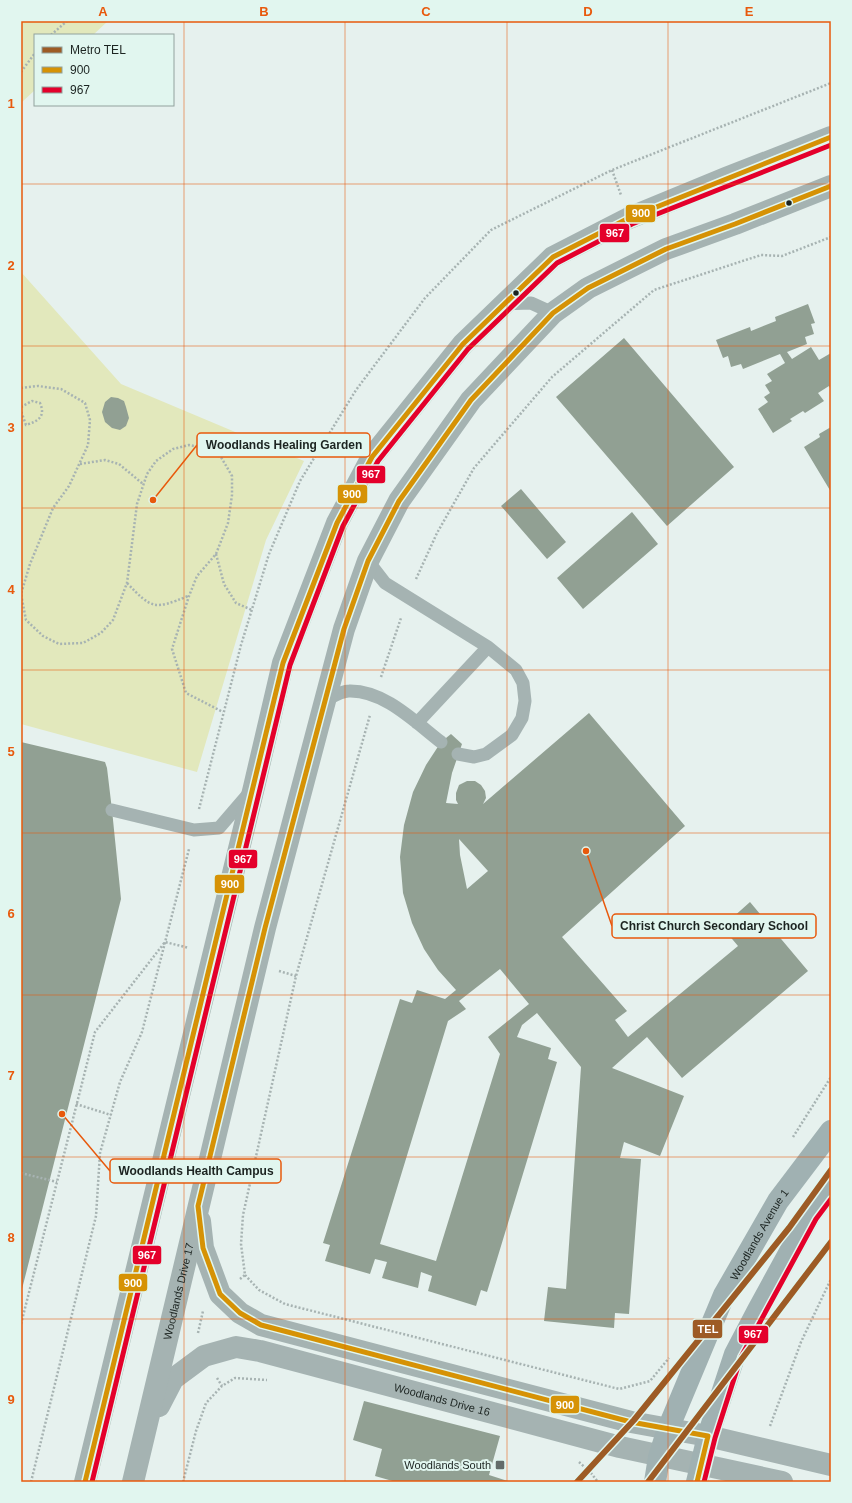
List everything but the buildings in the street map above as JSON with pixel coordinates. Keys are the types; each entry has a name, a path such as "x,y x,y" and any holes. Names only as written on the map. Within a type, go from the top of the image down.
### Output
{"street":[{"path":"85,1482 283,663 341,516 372,457 463,344 553,257 629,218 831,137"},
{"name":"Woodlands Drive 17","path":"133,1482 265,928 344,629 368,561 399,501 470,400 553,313 588,288 666,249 735,224 831,186"},
{"name":"Woodlands Avenue 1","path":"655,1482 659,1457 668,1428 724,1295 778,1201 831,1131"},
{"path":"699,1474 708,1436 735,1354 810,1215 831,1187"},
{"path":"198,1206 203,1248 220,1294 240,1313 261,1325 631,1422 708,1436 831,1465"},
{"name":"Woodlands Drive 16","path":"144,1436 173,1379 204,1356 236,1347 260,1351 659,1457 699,1474 782,1482"}],"lane":[{"path":"503,304 530,302 553,313"},
{"path":"368,561 385,583 488,647 516,670 523,683 525,701 522,718 512,735 486,754 474,757 458,754"},
{"path":"417,723 488,647"},
{"path":"326,700 348,691 376,695 403,711 441,742"},
{"path":"112,810 194,830 219,828 254,787"}],"path":[{"path":"52,34 67,21"},
{"path":"21,72 34,54"},
{"path":"650,1381 619,1389 285,1304 259,1290 245,1275 240,1244 243,1215 296,976 376,695 408,596 437,533 474,468 552,377 654,290 761,255 782,256 831,237"},
{"path":"21,388 38,386 61,389 85,403 90,420 88,445 69,486 53,508 30,564 21,594 26,620 43,636 59,644 83,643 101,633 113,620 127,583 138,504 143,484 147,474 156,461 173,449 189,446 204,448 221,457 232,476 232,495 228,523 216,554 197,576 172,649 186,693 224,712"},
{"path":"21,407 32,401 40,403 42,409 41,417 35,422 26,425 21,411"},
{"path":"80,464 105,460 119,464 143,484"},
{"path":"216,554 224,584 236,603 252,610"},
{"path":"127,583 143,600 153,604 166,605 189,596"},
{"path":"21,1324 95,1032 165,942"},
{"path":"76,1104 111,1115"},
{"path":"21,1173 57,1182"},
{"path":"222,1386 204,1356 198,1333 205,1302 220,1294 245,1275"},
{"path":"771,1423 801,1342 831,1279"},
{"path":"183,1482 196,1431 206,1403 222,1386 235,1378 273,1381"},
{"path":"576,1460 591,1472 598,1482"}],"green space":[{"path":"21,21 108,21 94,34 34,34 34,91 21,103"},
{"path":"21,272 121,384 304,461 266,540 197,772 21,724"}],"metro line":[{"name":"TEL","path":"577,1482 634,1420 789,1228 831,1170"},
{"name":"TEL","path":"648,1482 831,1242"}],"transit line":[{"name":"900","path":"85,1482 283,663 337,523 372,457 463,344 553,257 629,218 831,137"},
{"name":"967","path":"92,1482 290,665 343,526 378,461 468,349 557,263 632,224 831,145"},
{"name":"900","path":"697,1482 708,1436 631,1422 261,1325 240,1313 220,1294 203,1248 198,1206 265,928 344,629 368,561 399,501 471,400 553,313 588,288 666,249 735,224 831,186"},
{"name":"967","path":"704,1482 715,1438 741,1357 816,1219 831,1199"}],"place":[{"name":"Woodlands Healing Garden","path":"153,500"},
{"name":"Christ Church Secondary School","path":"586,851"},
{"name":"Woodlands Health Campus","path":"62,1114"},
{"name":"Woodlands South","path":"500,1465"}]}
